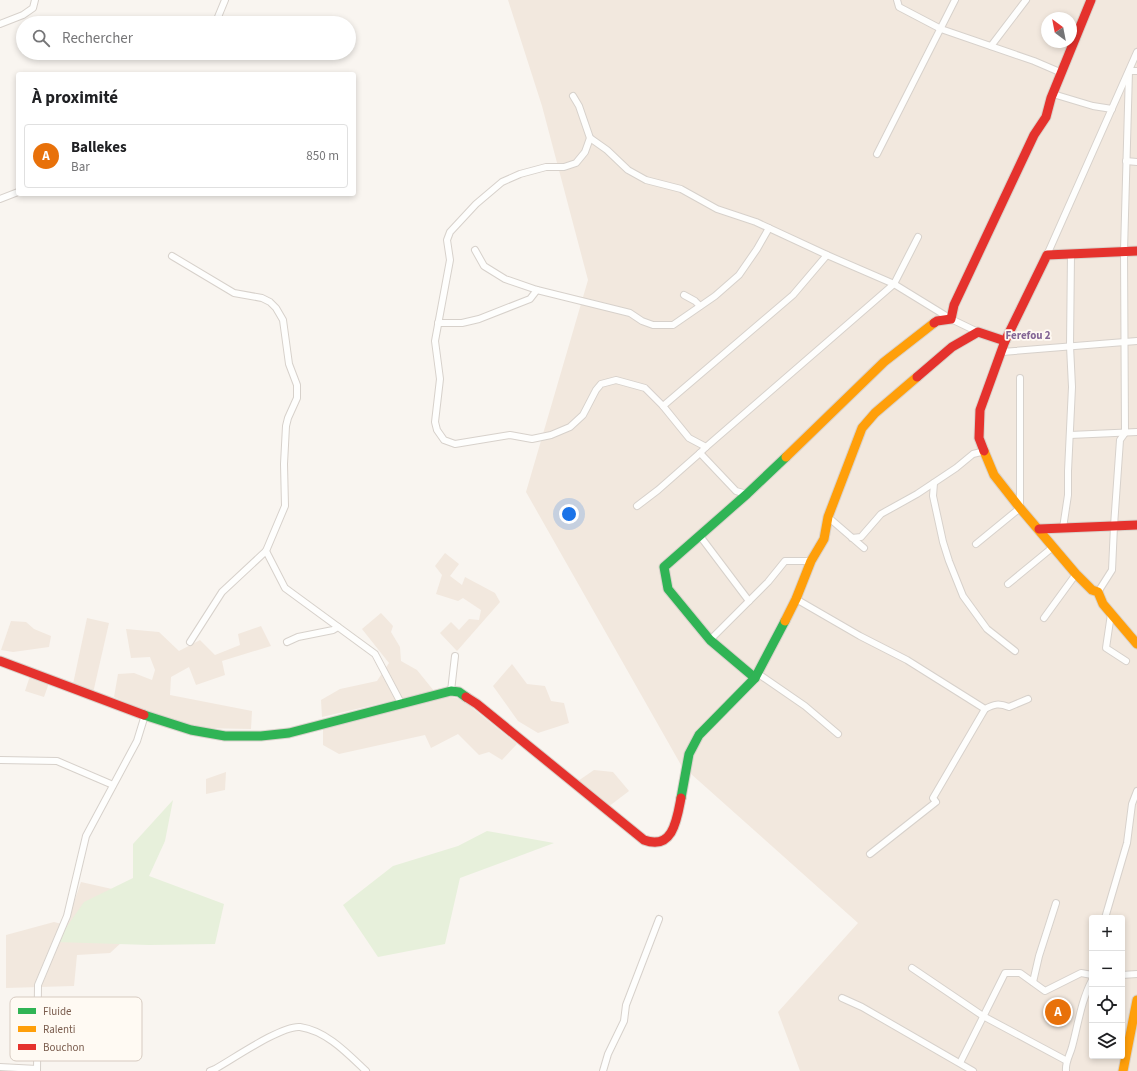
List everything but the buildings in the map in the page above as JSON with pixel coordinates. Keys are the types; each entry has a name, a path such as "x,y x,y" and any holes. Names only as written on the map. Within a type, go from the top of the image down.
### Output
{"street":[{"path":"21,16 33,8 35,0"},
{"path":"218,16 225,0"},
{"path":"897,0 899,6 941,29 1034,61 1062,73"},
{"path":"877,154 955,0"},
{"path":"991,46 1026,0"},
{"path":"951,319 954,305 1034,135 1046,117 1053,94 1091,0"},
{"path":"0,24 16,18"},
{"path":"1137,52 1047,255 1005,341 980,410 979,438 994,475 1076,574 1092,590 1098,592 1103,604 1137,644"},
{"path":"1129,71 1137,71"},
{"path":"1098,592 1112,570 1120,440 1125,432 1124,251 1129,71"},
{"path":"1053,94 1093,106 1112,109"},
{"path":"573,96 579,106 590,138 607,150 628,170 646,180 680,189 717,208 756,222 826,255 894,284 951,319 978,332 1005,341"},
{"path":"590,138 585,152 576,163 564,167 546,167 520,174 502,182 476,204 450,232 447,240 450,260 435,341 440,379 435,422 437,430 444,440 455,444 510,435 532,439 551,435 570,427 583,415 596,390 601,384 616,380 645,388 663,406 689,438 706,447"},
{"path":"1126,162 1137,162"},
{"path":"0,199 16,193"},
{"path":"475,250 484,266 505,279 537,290 630,313 642,321 653,325 673,325 715,296 739,275 769,228"},
{"path":"636,506 658,490 700,454 706,447 894,284 918,237"},
{"path":"1047,255 1137,251"},
{"path":"1063,528 1068,495 1072,387 1070,346 1071,254"},
{"path":"663,406 793,295 826,255"},
{"path":"172,256 234,293 262,298 270,302 276,308 283,320 289,364 297,385 297,398 286,426 284,464 285,506 266,552 222,592 190,642"},
{"path":"438,323 462,323 480,319 530,299 537,290"},
{"path":"684,295 695,301 700,306"},
{"path":"838,734 805,706 756,675 710,640 668,589 664,567 747,494 884,362 937,321 951,319"},
{"path":"0,661 145,716 190,730 225,736 261,736 289,733 401,703 451,691 459,692 477,704 644,840 652,843 661,842 670,835 677,818 689,754 699,735 756,675 796,599 811,561 824,540 828,517 862,428 875,413 952,347 978,332"},
{"path":"1002,352 1137,341"},
{"path":"1020,378 1020,508"},
{"path":"1070,435 1137,432"},
{"path":"852,538 861,536 881,514 934,483 973,454 985,451"},
{"path":"700,454 736,491 747,494"},
{"path":"934,483 933,496 943,542 948,561 963,596 987,628 1015,651"},
{"path":"976,544 1020,508"},
{"path":"828,517 864,548"},
{"path":"1039,530 1137,525"},
{"path":"700,536 749,601"},
{"path":"1008,584 1053,546"},
{"path":"266,552 285,588 375,654 401,703"},
{"path":"710,640 768,582 786,561 811,561"},
{"path":"1044,618 1076,574"},
{"path":"796,599 860,636 907,660 985,709"},
{"path":"1111,614 1106,648 1126,661"},
{"path":"287,642 333,630 338,626"},
{"path":"451,691 454,656"},
{"path":"870,854 936,802 933,798 985,709 993,704 1001,704 1009,707 1028,699"},
{"path":"38,997 38,985 67,916 86,836 137,741 145,716"},
{"path":"0,760 56,761 113,785"},
{"path":"1106,915 1127,844 1132,804 1137,791"},
{"path":"1033,982 1039,956 1056,903"},
{"path":"603,1071 608,1054 624,1021 626,1005 659,919"},
{"path":"912,968 983,1016 1067,1061"},
{"path":"960,1063 1005,973 1020,973 1045,991 1081,973 1089,974"},
{"path":"1125,975 1137,974"},
{"path":"1066,1071 1065,1065 1072,1049 1089,986"},
{"path":"842,998 862,1007 972,1071"},
{"path":"1123,1071 1137,1000"},
{"path":"210,1071 272,1036 291,1028 300,1027 327,1038 366,1071"},
{"path":"0,1067 37,1070"}],"shaded area":[{"path":"508,0 1137,0 1137,1071 800,1071 778,1012 858,923 681,765 526,492 588,280 542,106"},
{"path":"445,553 459,564 450,576 462,585 465,577 495,593 500,602 457,651 440,633 451,622 459,630 469,619 479,620 481,610 463,598 458,601 436,594 442,575 435,566"},
{"path":"381,613 393,626 391,632 400,647 401,661 417,670 434,691 322,717 321,700 340,689 377,681 389,663 362,629"},
{"path":"87,618 109,623 93,693 73,684"},
{"path":"11,621 26,622 34,629 51,636 49,647 13,652 1,650"},
{"path":"261,626 271,646 222,661 225,675 196,685 189,667 171,677 170,695 252,711 251,729 198,728 167,721 114,697 118,674 134,673 152,680 155,670 150,657 131,658 126,629 159,632 179,651 200,640 215,655 240,645 238,634"},
{"path":"512,664 527,684 545,686 551,701 564,703 569,723 538,733 518,721 493,686"},
{"path":"30,676 49,683 44,697 25,691"},
{"path":"447,696 461,699 517,744 502,760 489,752 479,755 458,734 431,748 425,735 339,754 323,745 323,726"},
{"path":"594,770 613,772 629,791 608,807 578,781"},
{"path":"226,772 225,790 206,794 206,779"},
{"path":"81,882 112,889 123,941 110,953 77,955 74,986 6,988 6,935 54,922 66,925"}],"green space":[{"path":"173,800 165,841 149,876 224,904 215,944 149,945 56,942 84,902 133,878 133,844"},
{"path":"487,831 554,843 460,878 445,944 378,957 343,905 393,866 458,846"}],"traffic: fast":[{"path":"755,678 710,640 668,589 664,567 747,494 786,457"},
{"path":"681,798 689,754 699,735 755,678 785,621"},
{"path":"144,715 191,730 225,736 261,736 289,733 451,691 459,692 466,697"}],"traffic: slow":[{"path":"786,457 884,362 934,323"},
{"path":"785,621 796,599 811,561 824,539 828,517 862,428 875,413 917,377"},
{"path":"984,451 994,475 1020,508 1076,574 1092,590 1098,592 1103,604 1137,644"},
{"path":"1123,1071 1137,1000"}],"traffic: jam":[{"path":"934,323 937,321 951,319 954,305 1034,135 1046,117 1051,98 1091,0"},
{"path":"984,451 979,438 980,410 1005,341 1047,255 1137,251"},
{"path":"917,377 952,347 978,332 1005,341"},
{"path":"1039,529 1137,525"},
{"path":"0,661 144,715"},
{"path":"466,697 477,704 644,840 654,842 661,841 667,837 672,831 678,815 681,798"}],"place":[{"name":"Ballekes","path":"1058,1012"}],"district":[{"name":"Ferefou 2","path":"1028,335"}]}
